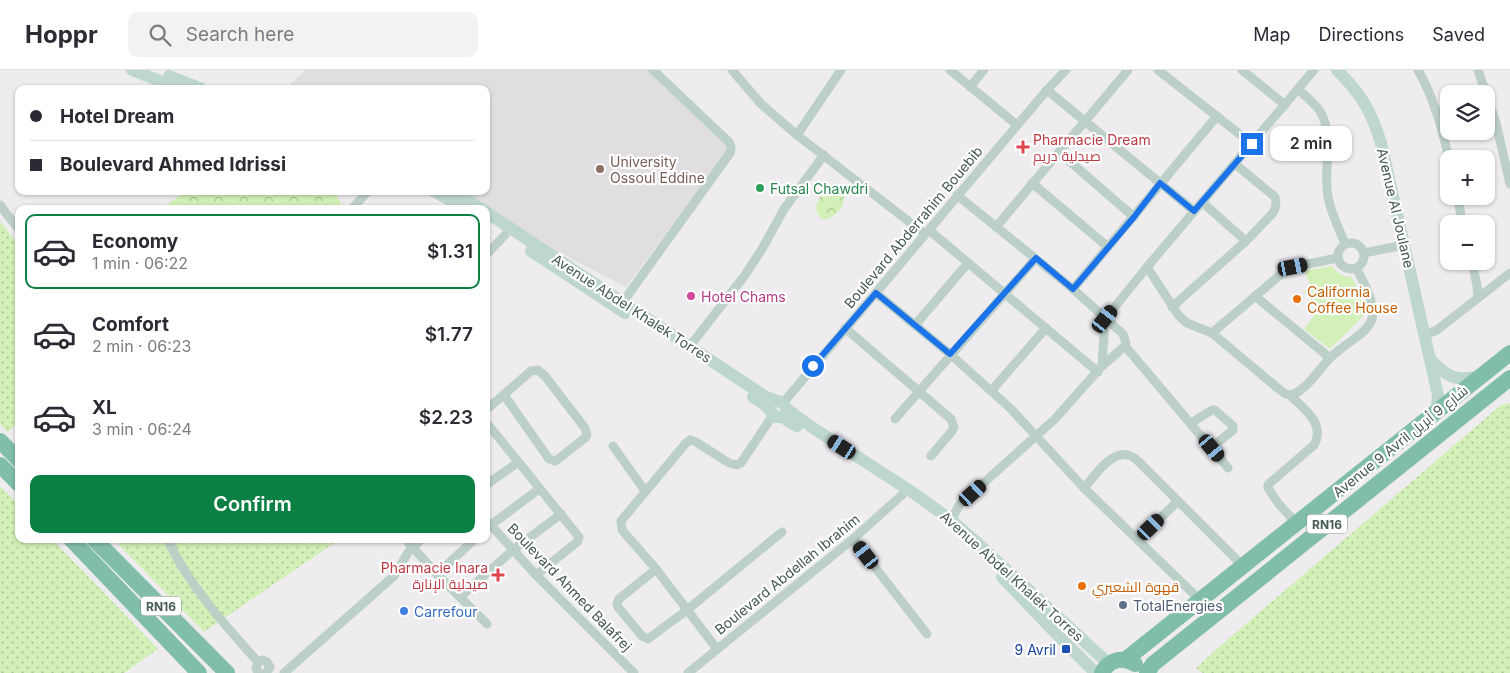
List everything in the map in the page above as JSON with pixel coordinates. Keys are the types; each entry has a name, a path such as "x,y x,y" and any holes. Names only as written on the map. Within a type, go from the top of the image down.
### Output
{"highway":[{"name":"Avenue 9 Avril شارع 9 أبريل","path":"1125,660 1510,353"},
{"name":"Avenue 9 Avril شارع 9 أبريل","path":"1147,673 1153,664 1509,380"},
{"path":"0,440 15,456"},
{"path":"0,465 15,480"},
{"name":"RN16","path":"75,543 199,673"},
{"name":"RN16","path":"98,543 227,673"},
{"name":"RN16","path":"1102,670 1120,660 1125,660"},
{"path":"1125,660 1138,666 1142,673"}],"main road":[{"path":"132,70 170,85"},
{"path":"154,70 192,85"},
{"name":"Avenue Al Joulane","path":"1337,70 1361,96 1374,121 1381,142 1438,394 1437,407 1434,414"},
{"path":"441,195 458,205"},
{"path":"458,195 475,205"},
{"name":"Avenue Abdel Khalek Torres","path":"490,215 764,404 779,409 946,516 973,539 1102,670"},
{"name":"Avenue Abdel Khalek Torres","path":"490,225 690,346 766,397 821,441 958,535 1040,615 1076,654 1102,670"},
{"path":"1430,358 1437,367 1454,378 1467,380 1482,376"}],"street":[{"path":"621,305 730,153 731,146 653,70"},
{"path":"732,70 761,104 797,134 968,263 1046,328 1100,369"},
{"path":"797,134 841,70"},
{"path":"950,70 1017,125"},
{"path":"970,87 984,70"},
{"name":"Boulevard Abderrahim Bouebib","path":"646,490 690,440 729,463 735,466 739,465 779,409 845,328 1046,90 1066,70"},
{"path":"996,227 1128,70"},
{"path":"1158,70 1169,73 1252,144"},
{"path":"1242,70 1284,105"},
{"path":"1100,369 1105,319 1146,267 1314,70"},
{"path":"1418,70 1436,108 1447,150"},
{"path":"1478,70 1496,123 1510,184"},
{"path":"1298,89 1320,112 1325,122 1327,139 1326,190 1331,209 1345,244"},
{"path":"1046,90 1194,211"},
{"path":"1073,289 1217,116"},
{"path":"1059,152 1134,217"},
{"path":"690,346 745,275 784,209 824,155"},
{"path":"1172,307 1246,241 1273,213 1276,202 1275,197 1234,164"},
{"path":"1032,182 1108,247"},
{"path":"356,205 364,195"},
{"path":"946,516 1068,406 1100,369 1125,346 1126,339 1073,289 957,195"},
{"path":"1202,202 1246,241"},
{"path":"0,205 15,225"},
{"path":"490,251 505,234"},
{"path":"1349,243 1357,244 1364,253 1362,263 1356,268 1346,268 1340,264 1338,258 1339,250 1349,243"},
{"path":"1364,253 1404,245"},
{"path":"895,419 1036,258"},
{"path":"1212,333 1287,269 1338,258"},
{"path":"915,325 968,263"},
{"path":"1146,267 1172,307 1186,323 1212,333 1264,378 1285,394 1290,395 1315,421 1318,427 1317,439 1314,445 1268,485 1278,504 1297,524"},
{"path":"1290,395 1301,390 1330,358 1369,325 1372,319 1372,312 1368,295 1356,268"},
{"path":"1474,270 1478,298"},
{"path":"1424,335 1437,330 1510,273"},
{"path":"876,293 992,390 1023,420 1084,488 1200,600"},
{"path":"1255,296 1330,358"},
{"path":"845,328 954,424 952,431 932,456"},
{"path":"992,390 1046,328"},
{"path":"1125,346 1228,468"},
{"path":"490,407 530,371 538,370 545,376 585,428 586,437 558,460 552,460 504,395"},
{"path":"1191,423 1214,410 1233,426 1233,430 1212,448"},
{"path":"490,427 578,536 578,541 536,575"},
{"path":"613,446 646,490 622,518 622,530 656,570 717,649"},
{"path":"1084,488 1111,458 1117,455 1128,455 1139,462 1244,566"},
{"path":"490,482 517,463"},
{"path":"490,524 539,489"},
{"name":"Boulevard Abdellah Ibrahim","path":"688,673 854,540 902,495"},
{"path":"1138,540 1178,501"},
{"path":"460,597 513,550 561,514"},
{"name":"Boulevard Ahmed Balafrej","path":"490,527 634,673"},
{"path":"656,570 619,599 617,604 618,608 642,636 648,639 687,610 782,532"},
{"path":"854,540 927,634"},
{"path":"169,543 201,595 258,662"},
{"path":"409,543 437,574 488,624"},
{"path":"284,673 394,576 409,552 418,543"},
{"path":"437,574 471,543"},
{"path":"258,662 262,660 267,662 271,672"},
{"path":"258,662 256,668 260,673"}],"shaded area":[{"name":"University Ossoul Eddine","path":"306,70 649,70 731,146 626,287 490,217 490,205 467,205 448,195 490,195 490,85 289,85"}],"green space":[{"path":"833,184 843,193 843,204 836,214 824,220 817,213 816,209 823,189"},
{"path":"180,195 336,195 342,205 166,205"},
{"path":"0,221 15,241 15,426 7,432 0,424"},
{"path":"1332,266 1340,274 1352,277 1361,295 1365,314 1330,349 1304,329 1320,308 1303,292 1310,285 1305,271"},
{"path":"1510,403 1510,673 1203,673 1196,668 1501,405"},
{"path":"0,486 15,501 15,543 56,543 158,649 124,673 0,673"},
{"path":"117,543 334,543 204,632"}],"place":[{"name":"Pharmacie Dream صيدلية دريم","path":"1023,147"},
{"name":"University Ossoul Eddine","path":"600,169"},
{"name":"Futsal Chawdri","path":"760,188"},
{"name":"Hotel Chams","path":"691,296"},
{"name":"California Coffee House","path":"1297,299"},
{"name":"Pharmacie Inara صيدلية الإنارة","path":"498,575"},
{"name":"قهوة الشعيري","path":"1082,586"},
{"name":"TotalEnergies","path":"1123,605"},
{"name":"Carrefour","path":"404,611"},
{"name":"9 Avril","path":"1066,649"}],"route":[{"path":"813,366 876,293 950,354 1036,258 1073,289 1160,183 1194,211 1252,144"}]}
